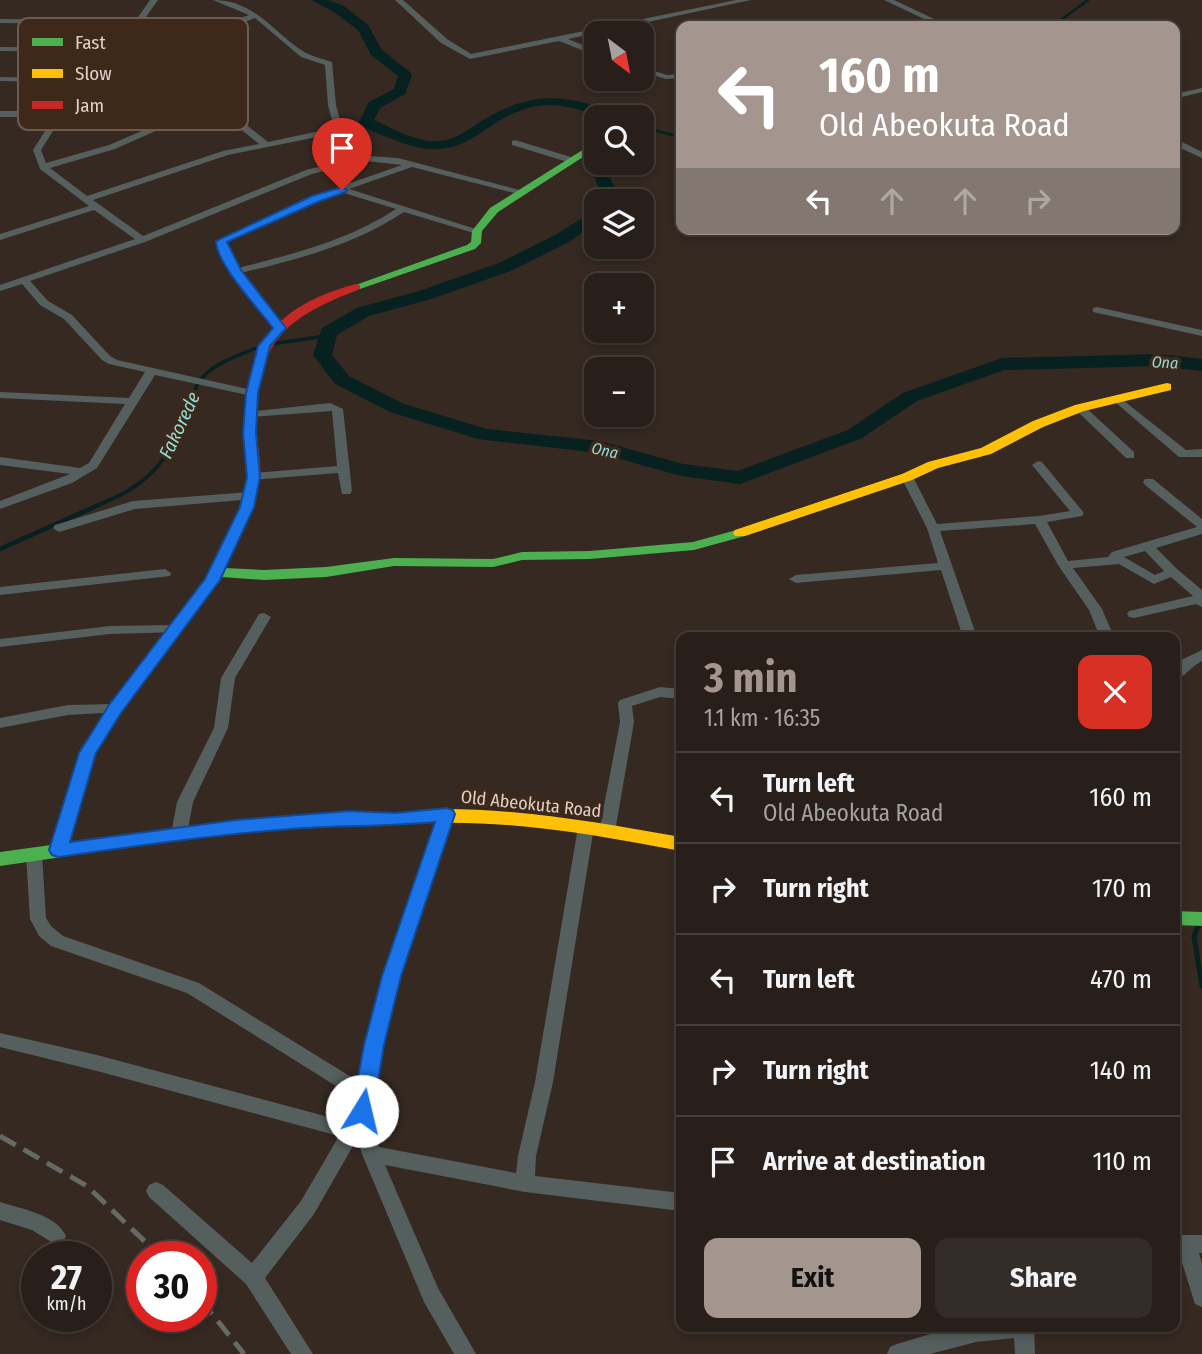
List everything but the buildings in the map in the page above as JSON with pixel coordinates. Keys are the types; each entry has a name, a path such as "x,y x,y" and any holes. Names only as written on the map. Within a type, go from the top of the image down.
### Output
{"main road":[{"path":"58,850 82,765 115,709 217,572 247,507 254,477 252,393 264,346 280,328 332,295 471,247 476,243 477,231 494,210 584,152"},
{"path":"217,572 243,575 326,572 394,562 494,563 522,556 601,554 694,546 907,477 933,465 986,452 1038,424 1080,408 1167,387"},
{"name":"Old Abeokuta Road","path":"0,859 179,834 333,819 395,820 447,814 515,818 586,827 676,843"}],"street":[{"path":"141,18 154,0"},
{"path":"217,0 256,15 304,55 329,64 330,104 338,130 350,148 366,158"},
{"path":"403,1 444,41 468,57 747,0"},
{"path":"888,0 934,21"},
{"path":"248,18 256,15"},
{"path":"0,21 18,21"},
{"path":"561,39 584,49"},
{"path":"0,49 18,49"},
{"path":"654,72 666,77 676,76"},
{"path":"0,79 18,79"},
{"path":"1180,96 1202,90"},
{"path":"0,114 18,114"},
{"path":"49,130 38,145 38,155 43,167 142,240"},
{"path":"43,167 112,147 150,130"},
{"path":"247,130 264,143"},
{"path":"86,199 226,152 338,130"},
{"path":"515,143 571,160"},
{"path":"1180,144 1202,155"},
{"path":"0,288 142,240 309,172 366,158 389,159 522,192"},
{"path":"280,328 236,271 222,247 222,241 316,198 410,165"},
{"path":"342,190 477,231"},
{"path":"1,237 94,207"},
{"path":"236,271 357,236 380,226 401,210"},
{"path":"24,280 44,303 68,317 106,358 252,393"},
{"path":"1097,310 1202,333"},
{"path":"0,505 41,491 83,472 100,455 152,370"},
{"path":"0,395 131,401"},
{"path":"1119,400 1183,454 1202,453"},
{"path":"251,414 334,407 337,409 346,491"},
{"path":"1080,408 1130,455"},
{"path":"0,461 83,472"},
{"path":"933,528 1039,520 1078,513 1038,465"},
{"path":"254,477 344,469"},
{"path":"907,477 933,528 968,632"},
{"path":"1149,482 1202,525"},
{"path":"58,528 134,505 250,496"},
{"path":"1039,520 1064,565 1095,609 1105,632"},
{"path":"1113,559 1117,555 1202,530"},
{"path":"1134,614 1201,600 1198,593 1171,572 1148,546"},
{"path":"1064,565 1113,559 1128,564 1150,580 1171,572"},
{"path":"796,579 946,566"},
{"path":"0,591 69,586 122,576 165,573"},
{"path":"179,834 190,791 221,728 228,678 264,617"},
{"path":"0,643 110,630 176,629"},
{"path":"1180,670 1186,663 1202,655"},
{"path":"607,832 627,722 625,703 660,692 676,694"},
{"path":"0,723 87,708 115,709"},
{"path":"253,1277 304,1216 358,1130 391,976 447,814"},
{"path":"525,1183 527,1156 544,1082 586,827"},
{"path":"34,854 38,919 45,931 57,941 193,988 342,1082 365,1089"},
{"path":"0,1041 358,1130 371,1154 431,1295 466,1354"},
{"path":"371,1154 525,1183 676,1201"},
{"path":"156,1191 253,1277 303,1354"},
{"path":"0,1211 38,1223 56,1236"},
{"path":"1188,1244 1202,1297"},
{"path":"897,1354 977,1332"},
{"path":"1024,1332 1025,1354"}],"waterway":[{"name":"Ona","path":"317,0 339,9 363,28 376,52 405,75 400,91 374,105 366,122 400,137 428,145 449,144 504,114 535,102 563,102 584,107"},
{"path":"1060,21 1088,0"},
{"path":"654,130 676,136"},
{"name":"Ona","path":"604,175 608,189"},
{"name":"Ona","path":"584,223 563,238 505,267 425,295 363,312 329,332 322,355 342,380 397,408 485,435 600,447 681,470 740,478 855,434 910,397 1002,364 1159,360 1202,365"},
{"name":"Fakorede","path":"271,344 326,336"},
{"name":"Fakorede","path":"103,503 138,484 167,454 204,376 226,361 259,347"},
{"name":"Fakorede","path":"0,549 103,503"},
{"name":"Fakorede","path":"98,505 103,503"},
{"path":"1202,917 1194,936 1202,986"}],"railway":[{"path":"0,1136 87,1186 144,1241"},
{"path":"217,1320 244,1354"}],"traffic: fast":[{"path":"356,287 471,247 476,243 477,231 494,210 584,152"},
{"path":"217,572 264,575 326,572 394,562 493,563 522,556 590,555 694,546 740,533"},
{"path":"58,850 87,753 115,709 212,580 234,535"},
{"path":"0,859 236,826 350,818 410,818"},
{"path":"1180,918 1202,919"}],"traffic: slow":[{"path":"740,533 907,477 933,465 986,451 1038,424 1080,408 1167,387"},
{"path":"410,818 478,816 546,821 676,843"}],"traffic: jam":[{"path":"234,535 248,501 253,480 250,432 252,400 257,367 264,348 270,337 304,310 356,287"}],"route":[{"path":"342,190 316,198 222,241 222,247 236,271 280,328 264,346 252,393 250,433 254,477 247,507 212,580 115,709 87,753 58,850 236,827 349,818 395,820 447,814 420,899 391,976 374,1045 362,1111"}]}
